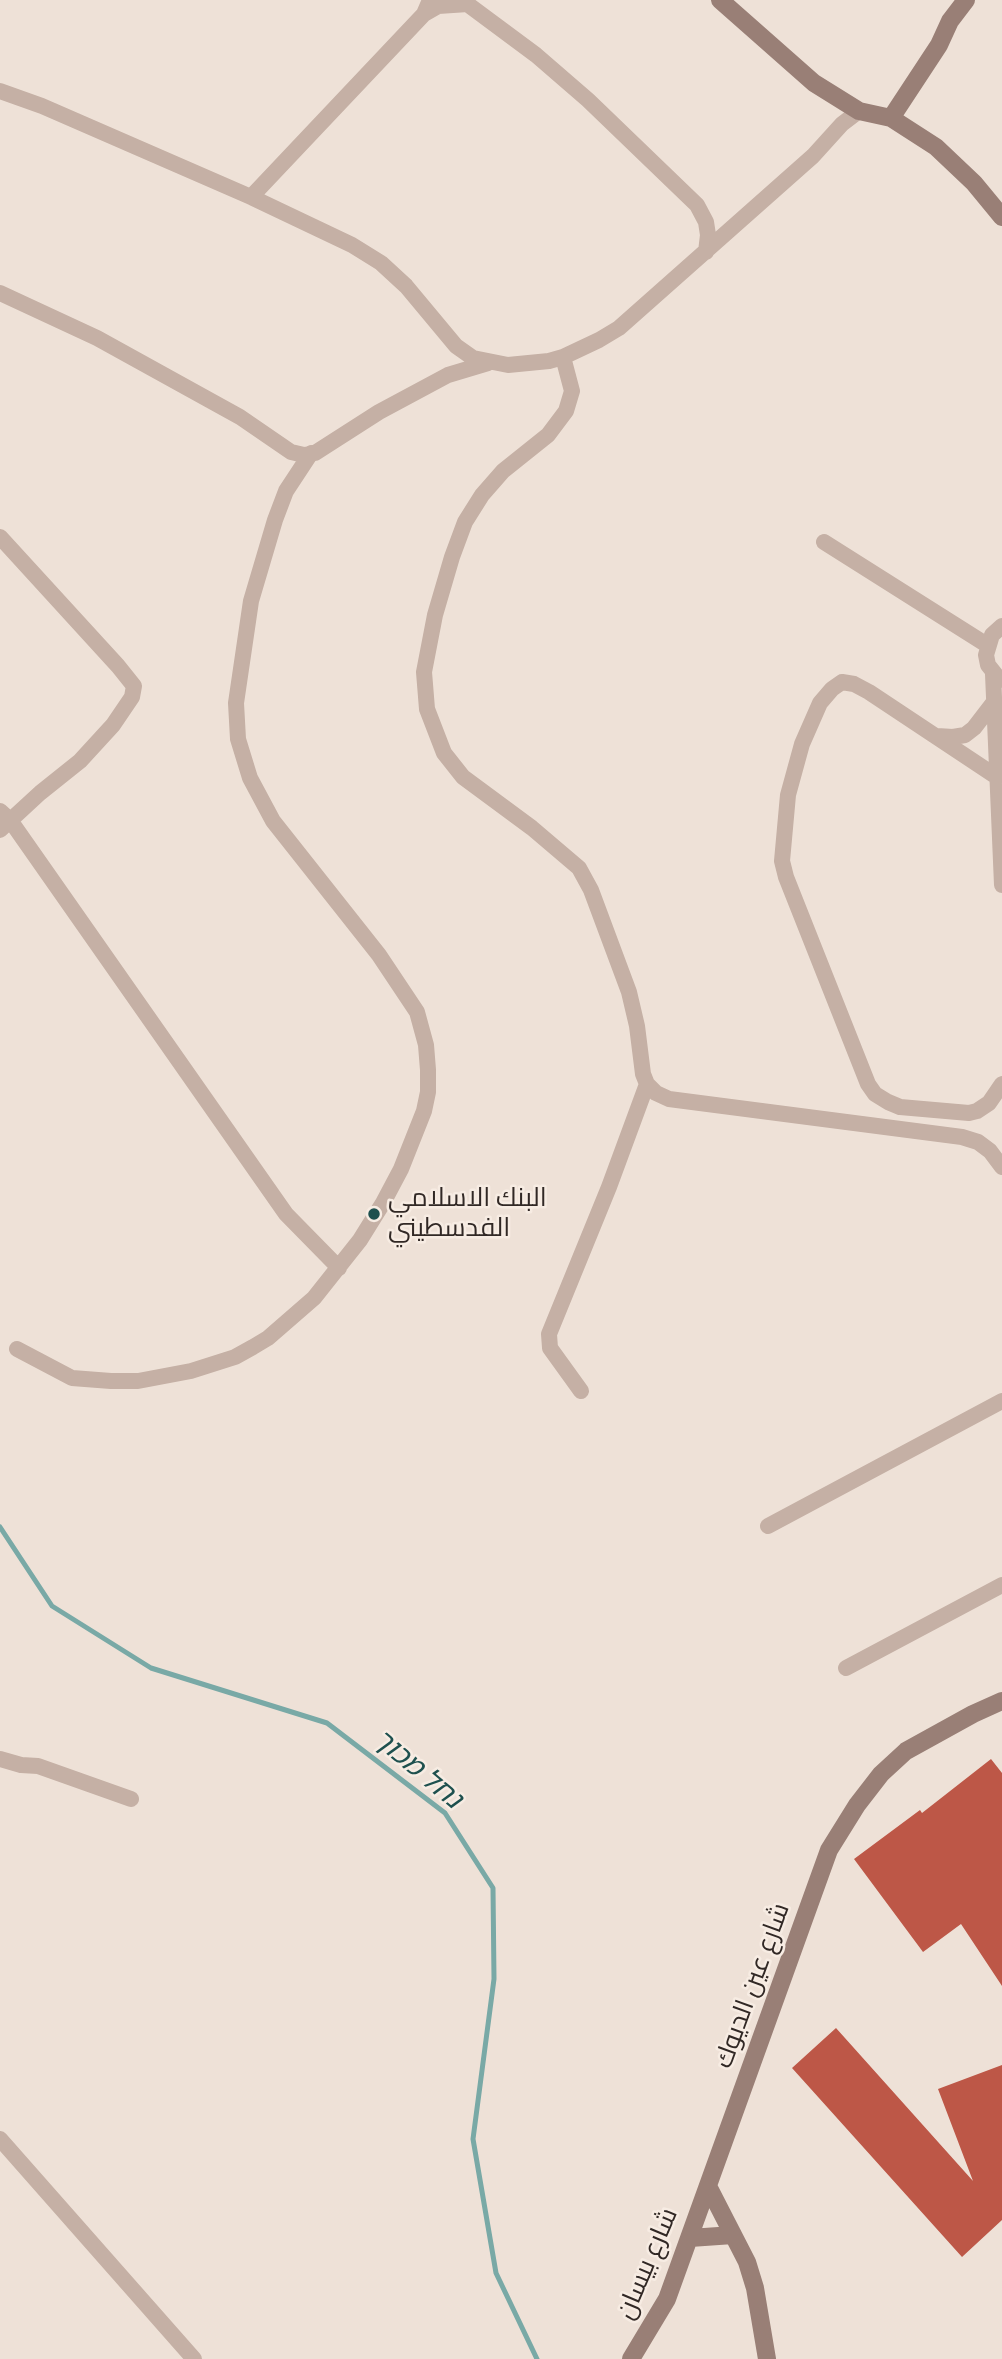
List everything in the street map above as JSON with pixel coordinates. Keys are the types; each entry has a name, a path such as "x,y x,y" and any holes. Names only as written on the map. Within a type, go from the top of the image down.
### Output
{"street":[{"path":"720,0 814,83 859,111 891,118 936,147 974,183 1002,217"},
{"path":"251,197 427,7 465,2 536,55 588,100 697,205 736,226"},
{"path":"891,118 964,2"},
{"path":"0,90 251,197 352,245 381,263 406,286 456,346 473,358 488,363 523,364 563,357 619,328 736,226 813,156 842,124 859,111"},
{"path":"697,205 706,222 706,252"},
{"path":"0,293 97,338 240,418 291,452 304,455 448,375 488,363"},
{"path":"563,357 572,391 566,411 548,435 503,471 482,495 465,522 452,557 435,615 424,672 427,709 444,753 464,777 541,835 579,868 591,890 629,992 637,1026 643,1074 647,1084 656,1093 669,1099 962,1137 978,1142 990,1151 1002,1167"},
{"path":"17,1349 72,1378 138,1381 211,1366 235,1357 268,1338 314,1297 339,1268 383,1203 401,1169 424,1111 428,1070 422,1025 410,998 273,821 250,778 238,738 236,703 251,601 286,491 311,453"},
{"path":"0,537 134,686 132,697 124,709 89,752 3,820 286,1214 339,1268"},
{"path":"824,542 987,645"},
{"path":"1002,626 992,635 987,645 988,665 998,678 994,702 1002,885"},
{"path":"998,777 854,684 842,682 820,703 802,744 788,795 782,861 863,1071 875,1094 900,1107 969,1113 989,1103 1002,1084"},
{"path":"936,736 965,735 974,728 994,702"},
{"path":"581,1391 550,1348 549,1334 647,1084"},
{"path":"768,1526 1002,1401"},
{"path":"846,1668 1002,1585"},
{"name":"شارع عين الديوك","path":"709,2188 829,1850 857,1805 881,1774 906,1751 1002,1701"},
{"path":"0,1759 38,1766 131,1799"},
{"path":"0,2140 194,2359"},
{"path":"709,2188 747,2262 755,2288 767,2359"},
{"name":"شارع بيسان","path":"631,2359 667,2298 709,2188"},
{"path":"690,2238 733,2235"}],"building":[{"path":"991,1759 1002,1773 1002,1986 961,1924 923,1952 854,1859 920,1810 922,1813"},
{"path":"836,2028 973,2181 938,2089 1002,2065 1002,2220 962,2257 792,2068"}],"waterway":[{"name":"נחל מכוך","path":"0,1527 52,1606 151,1668 327,1723 445,1813 493,1888 494,1979 473,2139 496,2273 537,2359"}],"place":[{"name":"البنك الاسلامي الفدسطيني","path":"374,1214"}]}
